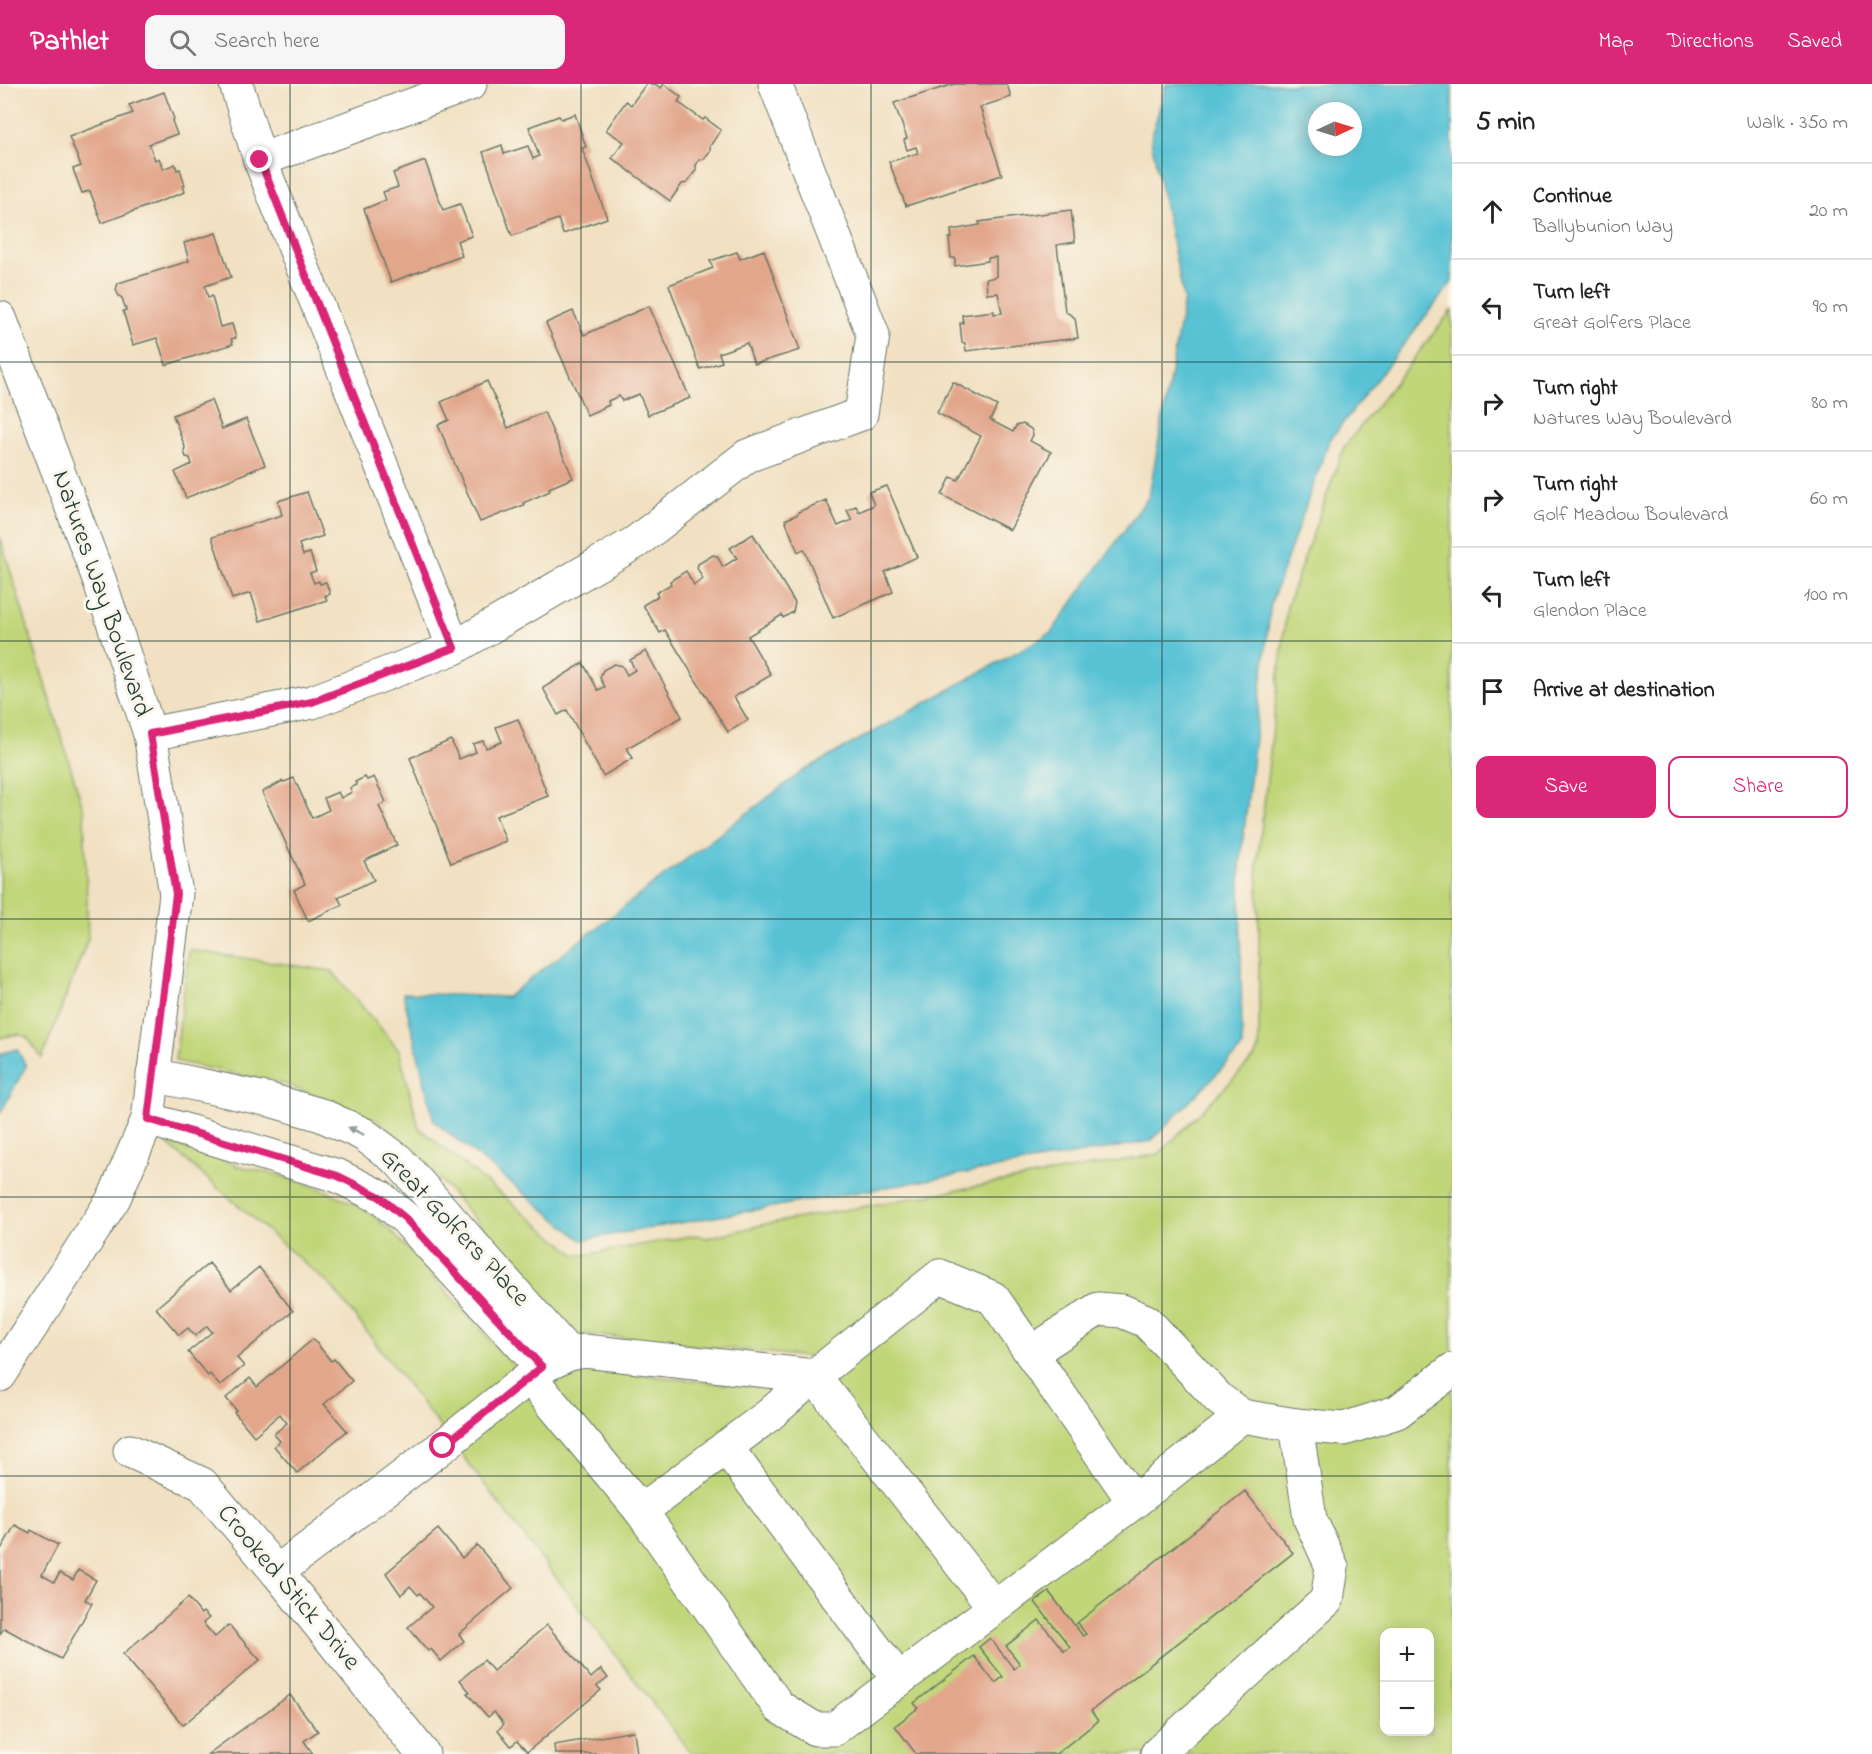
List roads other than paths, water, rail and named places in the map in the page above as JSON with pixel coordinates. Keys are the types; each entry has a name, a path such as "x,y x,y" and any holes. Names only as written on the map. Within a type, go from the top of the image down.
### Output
{"street":[{"path":"236,84 260,160 454,648"},
{"path":"260,160 470,84"},
{"path":"150,734 312,702 454,648 636,542 747,456 861,414 873,335 775,84"},
{"name":"Natures Way Boulevard","path":"0,318 99,579 150,734 176,894 148,1119 114,1198 0,1375"},
{"name":"Great Golfers Place","path":"153,1075 270,1100 321,1115 363,1134 398,1160 547,1366"},
{"path":"259,1152 270,1100"},
{"name":"Great Golfers Place","path":"148,1119 338,1176 380,1197 406,1219 547,1366"},
{"path":"641,1511 769,1414 940,1276 993,1298 1134,1502"},
{"path":"1031,1353 1098,1309 1122,1311 1146,1321 1219,1399 1242,1416 1296,1425 1344,1429 1397,1413 1452,1371"},
{"path":"277,1572 547,1366 584,1351 814,1376 994,1607"},
{"path":"547,1366 641,1511 779,1707 815,1729 834,1730 1134,1502 1242,1416"},
{"path":"1157,1754 1327,1600 1332,1567 1310,1519 1296,1425"},
{"path":"726,1447 898,1680"},
{"name":"Crooked Stick Drive","path":"130,1451 202,1484 277,1572 423,1754"}],"water":[{"path":"1166,84 1452,84 1452,282 1329,441 1271,603 1240,865 1242,1048 1151,1141 582,1240 434,1121 403,993 507,997 803,771 1051,633 1149,496 1184,299 1151,139"},
{"path":"17,1049 26,1066 0,1114 0,1054"}]}
